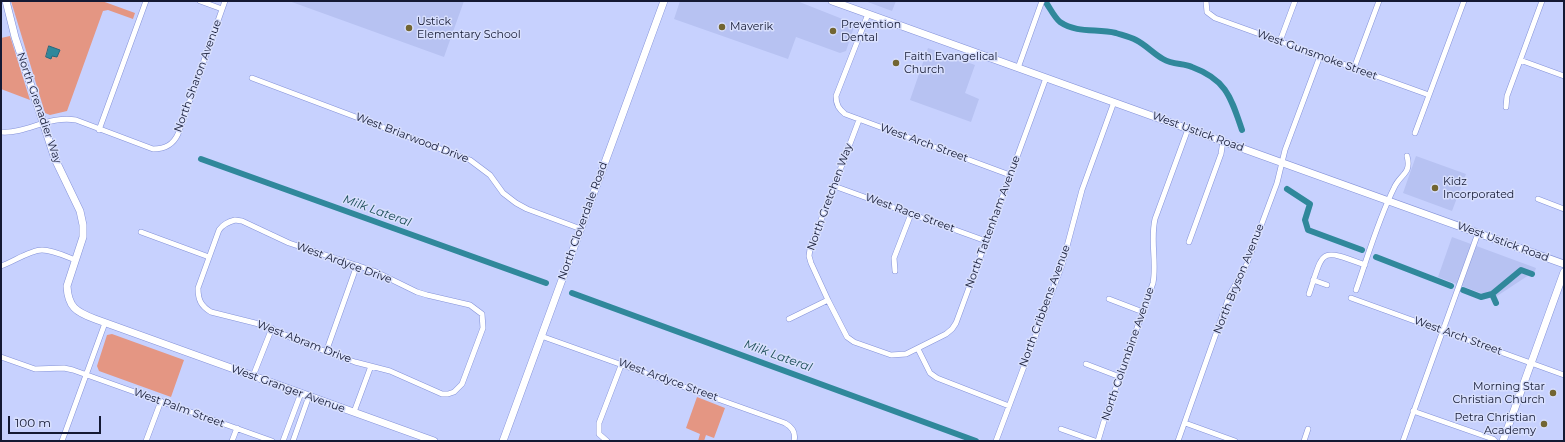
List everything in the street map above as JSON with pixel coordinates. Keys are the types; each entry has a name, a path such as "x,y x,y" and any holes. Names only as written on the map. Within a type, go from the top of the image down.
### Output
{"main road":[{"name":"North Grenadier Way","path":"6,1 15,37 55,158 82,218 83,237 67,286 67,294 71,304"},
{"name":"North Cloverdale Road","path":"503,441 664,1"},
{"name":"West Ustick Road","path":"832,1 1564,264"},
{"path":"1503,441 1564,272"},
{"name":"West Granger Avenue","path":"71,304 76,310 83,314 105,323 434,441"}],"street":[{"path":"1,132 13,132 58,119 71,119 99,130 146,1"},
{"path":"200,1 222,9"},
{"name":"North Sharon Avenue","path":"99,130 153,149 165,147 175,140 225,1"},
{"path":"1018,68 1042,1"},
{"name":"West Gunsmoke Street","path":"1206,1 1207,12 1215,18 1429,95"},
{"path":"1280,42 1295,1"},
{"path":"1354,68 1379,1"},
{"path":"1415,133 1464,1"},
{"path":"1506,107 1507,96 1542,1"},
{"name":"West Arch Street","path":"868,14 836,96 836,103 839,109 845,114 859,120 1010,175"},
{"name":"North Bryson Avenue","path":"1178,441 1230,294 1246,266 1280,175 1285,150 1320,56"},
{"path":"1520,60 1564,76"},
{"name":"West Briarwood Drive","path":"252,78 470,160 490,175 503,193 516,203 527,209 581,229"},
{"name":"North Tattenham Avenue","path":"918,348 952,329 956,323 1046,78"},
{"name":"North Cribbens Avenue","path":"996,441 1062,265 1082,190 1114,102"},
{"name":"North Gretchen Way","path":"859,120 810,248 809,256 828,300 847,337 854,342 890,355 906,354 918,348"},
{"name":"North Columbine Avenue","path":"1098,441 1154,276 1152,240 1155,219 1188,129"},
{"path":"1189,242 1221,154 1223,141"},
{"path":"1356,290 1388,201 1395,185 1406,173 1409,166 1407,156"},
{"name":"West Race Street","path":"834,186 986,241"},
{"path":"1538,199 1564,209"},
{"path":"895,271 894,258 910,214"},
{"name":"West Ardyce Drive","path":"210,257 222,225 228,222 242,221 289,243 382,274 428,295 470,305 482,314 483,328 462,384 454,392"},
{"path":"141,232 210,257"},
{"path":"1403,441 1478,233"},
{"path":"1,266 32,252 42,250 55,252 75,260"},
{"path":"1309,294 1320,260 1326,255 1330,254 1365,265"},
{"name":"West Abram Drive","path":"210,257 198,288 198,295 200,303 211,312 272,328 305,344 326,352 390,371 442,394 454,392"},
{"path":"326,352 357,265"},
{"path":"1313,280 1327,285"},
{"name":"West Arch Street","path":"1351,298 1532,362 1564,376"},
{"path":"1109,299 1143,312"},
{"path":"789,319 828,300"},
{"path":"62,441 105,323"},
{"path":"253,376 272,328"},
{"name":"West Ardyce Street","path":"541,336 622,363 785,423 793,429 794,441"},
{"path":"918,348 930,373 937,378 1010,406"},
{"name":"West Palm Street","path":"1,357 35,369 64,368 87,374 272,441"},
{"path":"607,441 599,434 599,423 622,363"},
{"path":"1086,364 1120,377"},
{"path":"354,412 371,366"},
{"path":"283,441 301,393"},
{"path":"293,441 310,396"},
{"path":"146,441 161,401"},
{"path":"1414,411 1495,441"},
{"path":"1185,423 1235,441"},
{"path":"232,441 236,428"},
{"path":"1061,429 1095,441"},
{"path":"1304,441 1308,429"}],"shaded area":[{"path":"11,1 102,1 135,13 133,19 108,10 103,11 67,111 50,115 45,113"},
{"name":"Ustick Elementary School","path":"289,1 464,1 444,57"},
{"path":"680,1 797,1 855,24 846,51 840,53 796,37 788,59 674,19"},
{"path":"865,1 896,1 892,11"},
{"path":"10,36 30,100 1,89 1,38"},
{"path":"49,46 60,50 57,57 52,56 51,59 46,57"},
{"path":"928,48 975,65 965,93 979,99 971,122 910,100"},
{"path":"1416,156 1466,174 1452,211 1403,193"},
{"path":"1452,237 1536,268 1534,274 1529,275 1494,298 1438,277"},
{"path":"112,334 184,360 171,397 99,371 97,366 107,335"},
{"path":"697,397 725,408 714,438 706,435 704,441 698,441 700,434 686,428"}],"waterway":[{"path":"1047,4 1058,20 1067,26 1116,33 1129,37 1140,42 1167,61 1192,67 1204,72 1220,84 1226,91 1231,99 1242,130"},
{"name":"Milk Lateral","path":"201,159 546,283"},
{"path":"1287,189 1310,204 1305,220 1308,230 1362,250"},
{"path":"1376,257 1451,286"},
{"path":"1463,290 1481,297 1492,294 1521,270 1532,274"},
{"name":"Milk Lateral","path":"572,293 976,441"},
{"path":"1492,294 1496,303"}],"place":[{"name":"Maverik","path":"722,27"},
{"name":"Ustick Elementary School","path":"409,28"},
{"name":"Prevention Dental","path":"833,31"},
{"name":"Faith Evangelical Church","path":"896,63"},
{"name":"Kidz Incorporated","path":"1435,188"},
{"name":"Morning Star Christian Church","path":"1553,393"},
{"name":"Petra Christian Academy","path":"1544,424"}]}
